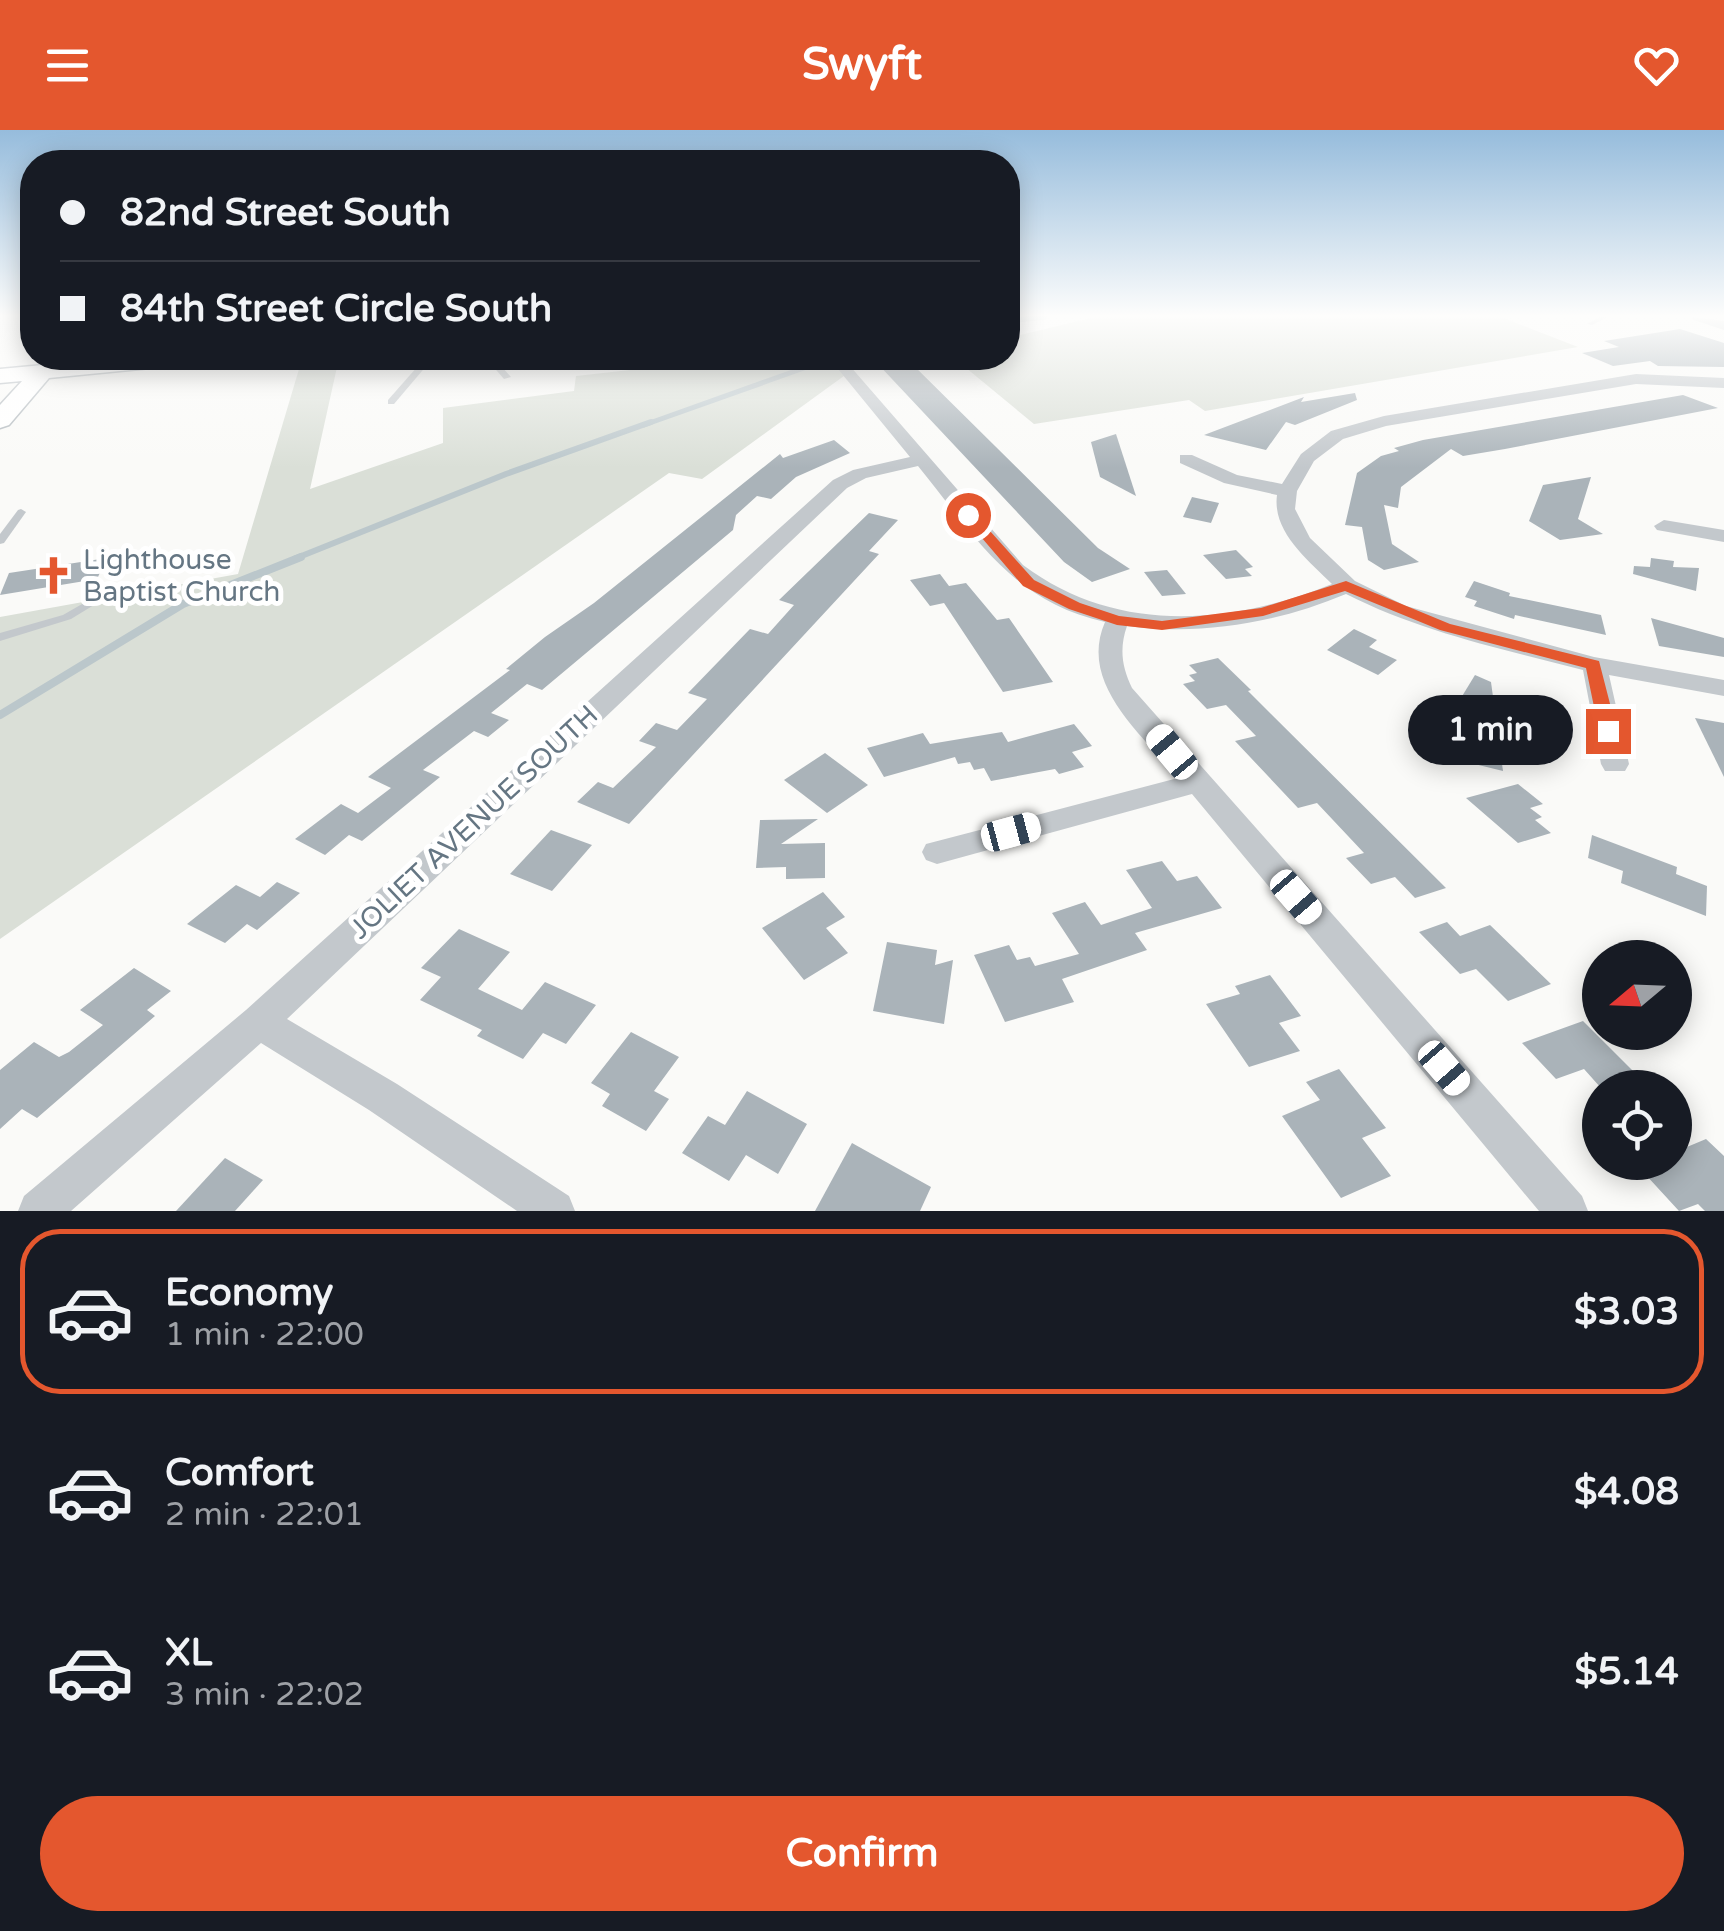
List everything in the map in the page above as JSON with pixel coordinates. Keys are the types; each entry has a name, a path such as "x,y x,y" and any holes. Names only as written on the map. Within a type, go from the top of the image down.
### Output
{"main road":[{"path":"0,376 62,370"},
{"path":"0,420 42,372"}],"street":[{"path":"846,370 1028,583 1059,600 1117,621 1162,626 1263,612 1346,586"},
{"path":"1724,383 1636,379 1384,422 1337,434 1315,448 1287,491 1285,509 1290,526 1346,586 1398,611 1594,665 1724,688"},
{"path":"1186,459 1232,479 1287,491"},
{"name":"JOLIET AVENUE SOUTH","path":"39,1211 259,1022 840,484 860,474 922,460"},
{"path":"1664,526 1724,536"},
{"path":"1117,621 1110,636 1112,674 1121,692 1567,1211"},
{"path":"1594,665 1615,764"},
{"path":"937,852 1197,783"},
{"path":"259,1022 383,1097 554,1211"}],"lane":[{"path":"390,402 418,370"},
{"path":"500,370 507,377"},
{"path":"0,541 21,512"},
{"path":"0,636 67,618 103,595"}],"shaded area":[{"path":"1459,367 1205,411 1189,400 1034,424 969,370"},
{"path":"299,370 336,370 310,489 443,443 443,408 574,391 576,376 630,370 848,373 702,479 669,473 0,939 0,617 238,574"}],"building":[{"path":"884,370 918,370 1098,548 1130,569 1092,582 1064,562"},
{"path":"1355,393 1357,400 1295,425 1286,422 1266,450 1204,435 1304,397 1301,402"},
{"path":"1683,395 1718,408 1463,456 1451,449 1401,487 1398,508 1384,505 1392,544 1419,562 1384,570 1368,560 1362,527 1345,525 1357,473 1381,456 1399,451 1394,448"},
{"path":"1116,434 1136,496 1100,477 1091,442"},
{"path":"834,440 850,453 796,477 771,499 757,496 736,515 733,530 542,690 527,684 491,713 509,720 488,737 474,731 423,770 440,777 362,841 349,835 325,855 295,839 341,804 358,813 391,788 368,777 510,670 506,669 780,454 783,458"},
{"path":"1591,477 1578,519 1603,534 1560,540 1529,521 1543,485"},
{"path":"1192,497 1219,503 1211,523 1183,517"},
{"path":"869,513 898,520 869,551 879,554 629,824 577,802 598,782 613,788 656,747 639,741 656,723 677,730 707,699 688,693 750,629 768,634 794,605 779,600"},
{"path":"1236,550 1253,567 1245,569 1252,576 1226,579 1203,555"},
{"name":"Lighthouse Baptist Church","path":"107,558 97,579 0,595 9,573"},
{"path":"1651,558 1674,561 1673,567 1699,568 1696,591 1633,574 1634,566 1650,567"},
{"path":"1167,570 1186,594 1162,596 1144,572"},
{"path":"940,574 949,586 966,583 997,620 1009,618 1053,682 1003,692 944,603 930,606 910,580"},
{"path":"1474,581 1510,593 1509,596 1601,615 1606,635 1515,615 1514,619 1474,606 1477,601 1465,597"},
{"path":"1651,618 1724,638 1724,657 1659,646"},
{"path":"1354,629 1377,640 1369,647 1397,660 1378,675 1327,650"},
{"path":"1218,658 1446,888 1415,898 1395,877 1371,884 1346,858 1364,853 1317,803 1298,808 1235,741 1256,736 1226,705 1207,709 1183,684 1195,681 1189,675 1197,673 1189,665"},
{"path":"1475,675 1491,682 1503,771 1454,759 1450,716"},
{"path":"1695,718 1724,723 1724,777"},
{"path":"1074,724 1092,746 1072,752 1084,767 1059,774 1055,769 991,781 984,768 974,770 970,762 958,764 955,757 884,777 867,748 923,733 930,744 1002,732 1008,742"},
{"path":"825,753 868,785 827,813 784,780"},
{"path":"1518,784 1543,804 1530,808 1542,817 1535,820 1551,833 1518,843 1466,798"},
{"path":"818,819 781,844 825,843 825,878 786,879 786,867 756,868 760,820"},
{"path":"551,830 592,845 552,891 510,874"},
{"path":"1592,835 1677,867 1676,874 1707,886 1706,916 1621,883 1623,871 1588,858"},
{"path":"1162,861 1177,881 1197,876 1222,908 1135,933 1147,950 1062,979 1074,1002 1005,1022 974,955 1009,945 1017,960 1030,957 1035,966 1079,954 1052,913 1085,902 1101,925 1152,908 1126,870"},
{"path":"277,882 300,893 257,930 247,924 225,943 187,924 236,885 260,897"},
{"path":"823,892 845,917 826,928 848,953 804,980 762,928"},
{"path":"1447,922 1460,936 1490,925 1551,984 1508,1001 1476,969 1460,974 1419,932"},
{"path":"459,929 510,952 478,989 522,1010 545,982 596,1005 566,1044 543,1033 523,1059 477,1036 482,1030 420,1000 441,977 421,968"},
{"path":"887,942 937,950 935,965 953,960 944,1024 873,1011"},
{"path":"134,968 171,991 147,1010 155,1016 37,1118 22,1109 0,1129 0,1070 34,1042 59,1057 69,1052 103,1025 80,1010"},
{"path":"1270,975 1301,1016 1279,1023 1300,1051 1249,1067 1206,1004 1240,994 1235,986"},
{"path":"1582,1021 1582,1050 1612,1050 1632,1070 1584,1069 1556,1079 1522,1043"},
{"path":"631,1032 679,1057 654,1091 669,1099 646,1131 602,1106 610,1094 591,1083"},
{"path":"1339,1069 1386,1128 1362,1138 1391,1176 1341,1198 1282,1116 1320,1100 1306,1082"},
{"path":"747,1091 807,1124 778,1174 746,1155 729,1181 682,1153 708,1116 725,1125"},
{"path":"1706,1139 1724,1156 1724,1211 1705,1211 1698,1204 1679,1211 1651,1180 1692,1180 1692,1145"},
{"path":"852,1143 931,1187 920,1211 815,1211"},
{"path":"225,1158 263,1180 235,1211 176,1211"}],"waterway":[{"path":"644,425 798,370"},
{"path":"294,559 506,474 651,422"},
{"path":"0,715 183,604 301,557"}],"place":[{"name":"Lighthouse Baptist Church","path":"53,576"}],"route":[{"path":"968,515 1028,583 1117,621 1162,626 1263,612 1346,586 1398,611 1445,627 1594,665 1608,731"}]}
